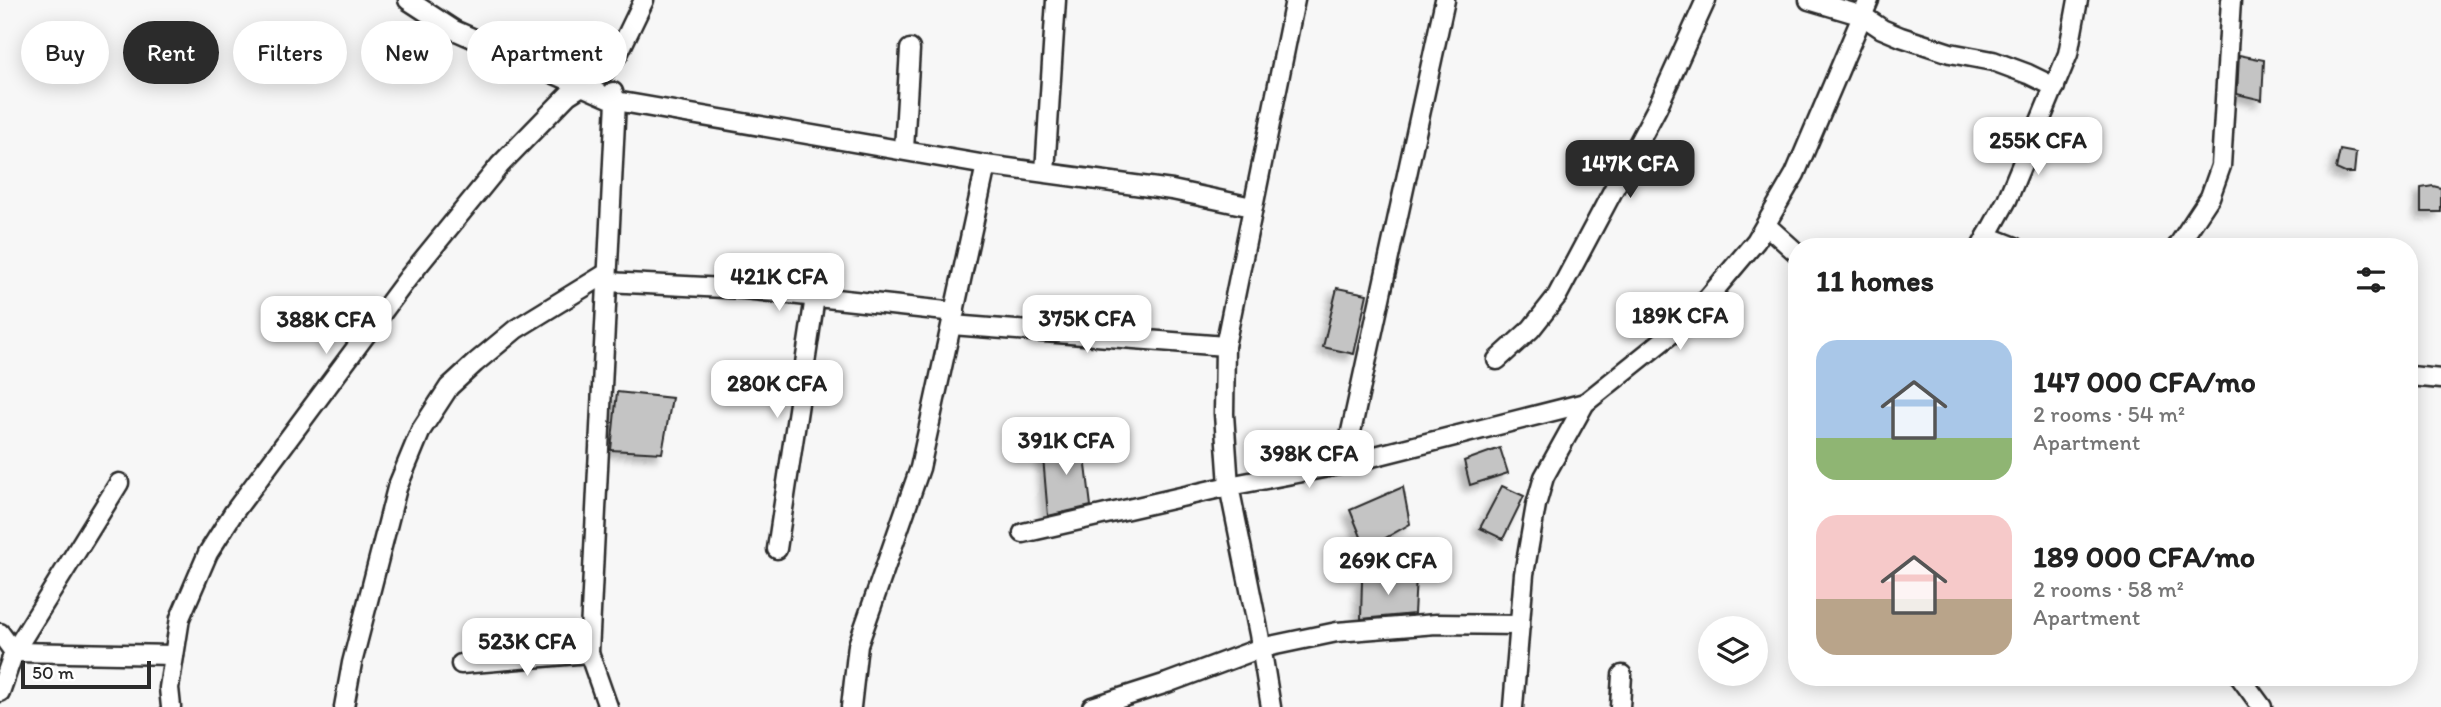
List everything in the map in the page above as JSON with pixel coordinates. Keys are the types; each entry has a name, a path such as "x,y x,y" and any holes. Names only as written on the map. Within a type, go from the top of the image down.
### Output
{"street":[{"path":"408,0 454,30 616,101 986,164 1172,190 1252,207"},
{"path":"627,35 644,0"},
{"path":"1045,172 1056,0"},
{"path":"1271,707 1229,486 1224,414 1226,346 1295,0"},
{"path":"1344,464 1445,0"},
{"path":"1497,360 1531,329 1558,296 1657,108 1706,0"},
{"path":"1809,0 1866,8 1882,29 1950,53 1993,61 2055,88"},
{"path":"1986,238 2007,200 2055,88 2068,54 2078,0"},
{"path":"2183,238 2210,197 2221,166 2231,0"},
{"path":"1513,707 1524,574 1536,505 1544,477 1586,403 1690,319 1756,242 1795,174 1866,8"},
{"path":"904,149 910,49"},
{"path":"608,707 589,653 616,101 609,84"},
{"path":"171,707 169,688 180,618 208,553 234,512 408,278 466,205 500,165 568,95 584,85"},
{"path":"851,707 858,645 920,468 986,164"},
{"path":"1766,225 1788,245"},
{"path":"344,707 352,663 397,488 421,430 449,387 516,329 607,277 815,297 953,319 1226,346"},
{"path":"777,549 815,297"},
{"path":"2418,377 2441,379"},
{"path":"1023,533 1229,486 1344,464 1586,403"},
{"path":"0,692 14,652 119,483"},
{"path":"1092,707 1261,648 1337,632 1436,624 1520,625"},
{"path":"0,634 14,652"},
{"path":"14,652 174,655"},
{"path":"461,664 589,653"},
{"path":"1620,707 1622,675"},
{"path":"2247,686 2262,707"}],"building":[{"path":"2239,55 2264,60 2262,100 2237,94"},
{"path":"2340,150 2356,153 2354,173 2336,169"},
{"path":"2421,188 2441,188 2441,212 2421,212"},
{"path":"1337,288 1367,294 1354,354 1323,347"},
{"path":"617,392 672,398 662,453 611,450"},
{"path":"1083,441 1091,506 1048,516 1042,445"},
{"path":"1500,448 1508,473 1470,485 1464,461"},
{"path":"1502,486 1524,496 1503,539 1480,528"},
{"path":"1403,487 1410,524 1366,549 1350,510"},
{"path":"1416,576 1414,614 1361,619 1362,580"}]}
